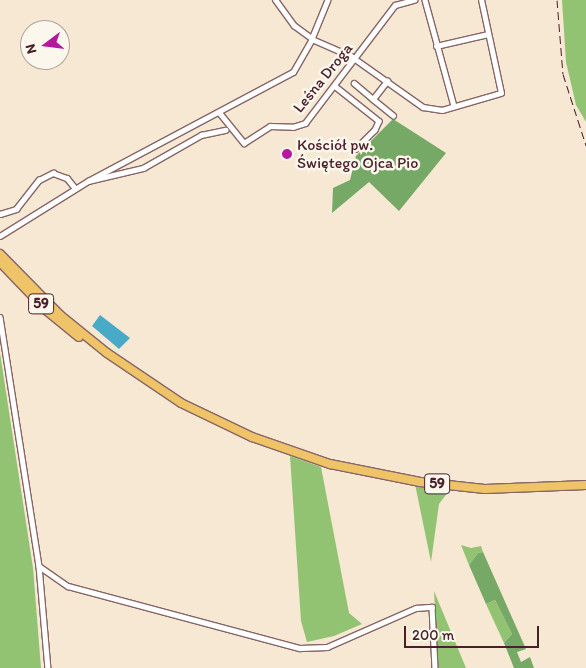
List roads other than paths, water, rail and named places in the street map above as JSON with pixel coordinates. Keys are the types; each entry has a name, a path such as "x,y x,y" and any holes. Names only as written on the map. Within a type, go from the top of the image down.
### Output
{"main road":[{"name":"59","path":"0,254 84,334 181,403"},
{"name":"59","path":"0,262 48,311 85,342 142,384 252,437 317,460 369,473 485,489 586,485"}],"street":[{"path":"275,0 294,26 312,39 355,58 423,107 442,110 502,93 481,0"},
{"path":"0,236 75,188 292,72 312,39 328,0"},
{"name":"Leśna Droga","path":"220,112 244,143 270,126 292,127 305,123 395,5 414,0"},
{"path":"426,0 436,46 454,106"},
{"path":"436,46 488,34"},
{"path":"373,99 387,81"},
{"path":"354,83 393,115"},
{"path":"335,86 379,121 375,130 356,149"},
{"path":"88,181 143,168 200,135 225,130"},
{"path":"0,214 16,209 39,180 53,173 67,178 75,188"},
{"path":"0,317 39,566 48,668"},
{"path":"39,566 68,586 300,648 327,647 416,608 432,607 435,668"}],"water":[{"path":"100,315 130,338 119,349 92,326"}],"railway":[{"path":"557,0 563,74 586,145"}],"place":[{"name":"Kościół pw. Świętego Ojca Pio","path":"287,154"}]}
